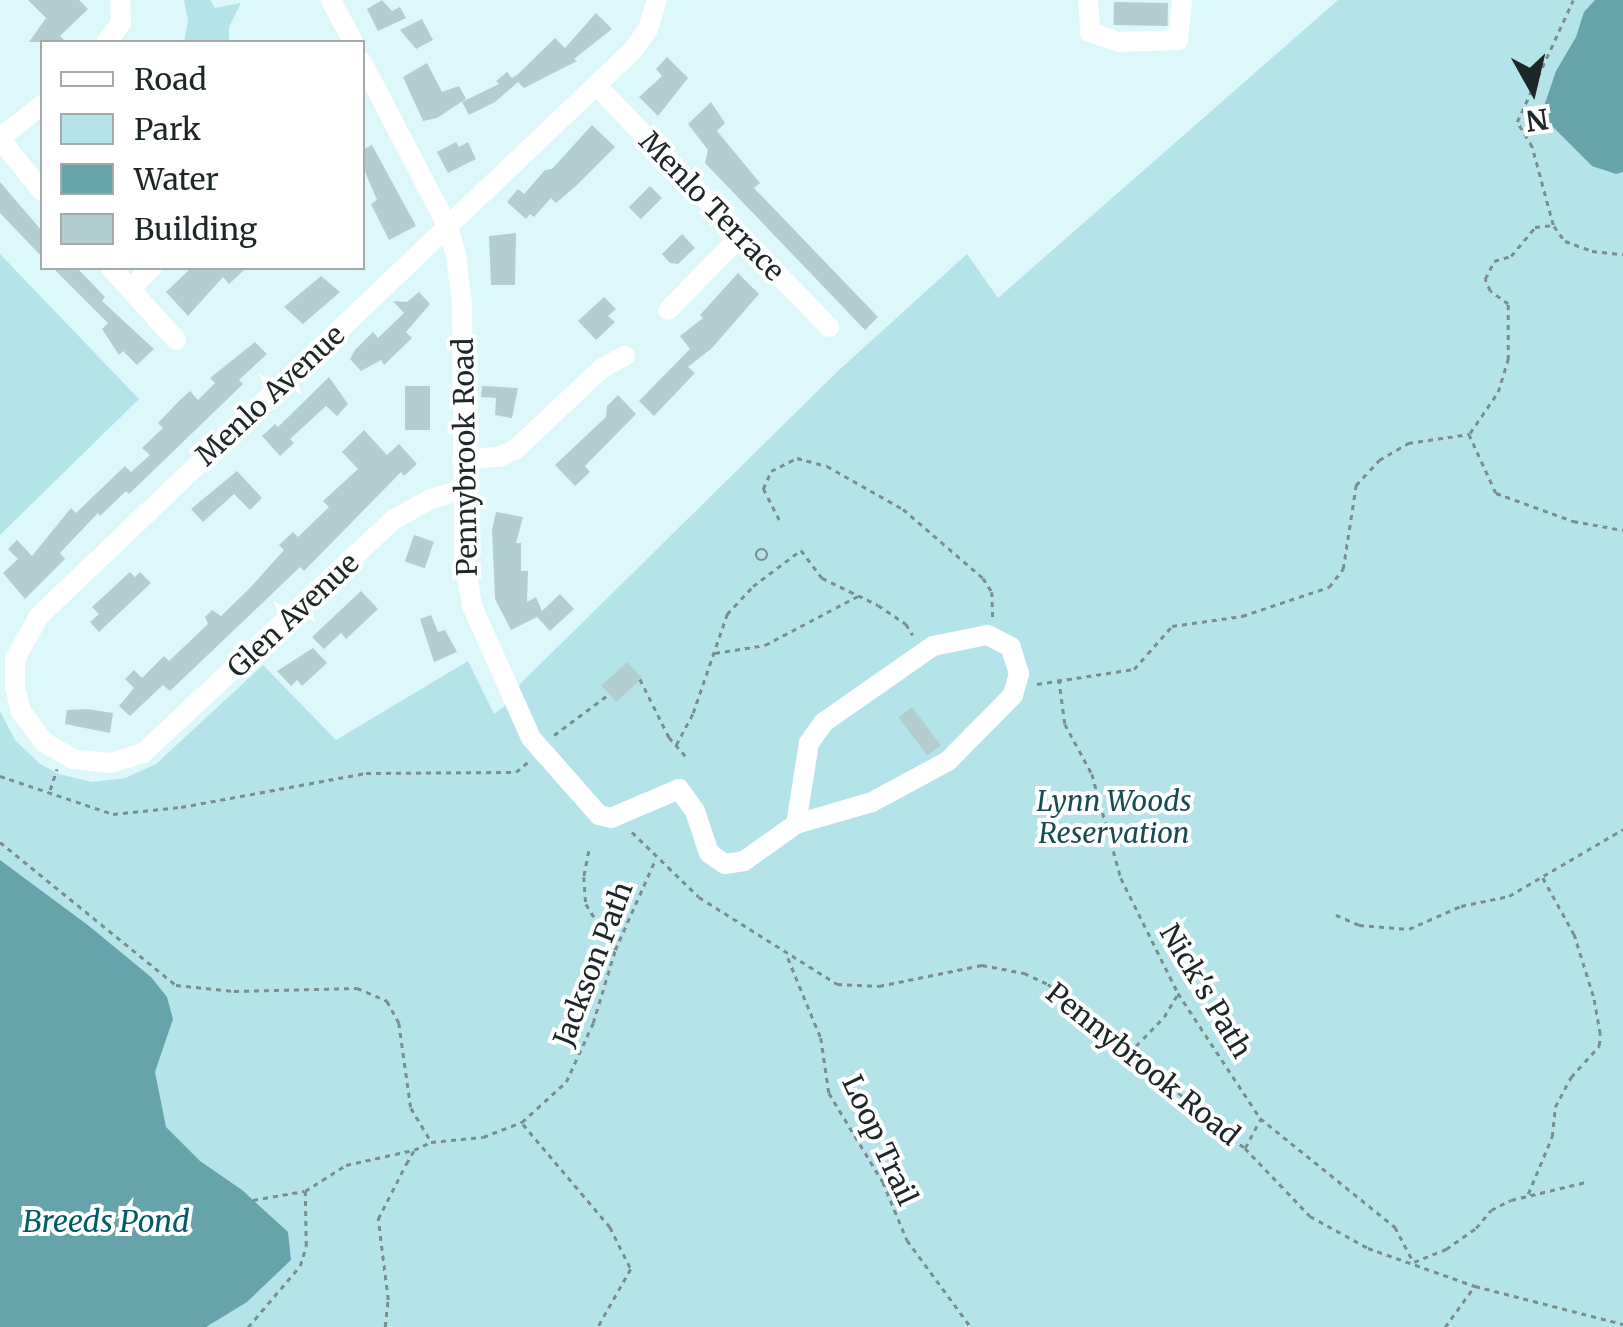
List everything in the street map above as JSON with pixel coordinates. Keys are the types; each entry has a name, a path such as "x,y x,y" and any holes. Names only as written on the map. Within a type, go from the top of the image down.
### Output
{"street":[{"path":"108,40 121,23 120,0"},
{"path":"331,0 351,40"},
{"name":"Menlo Avenue","path":"62,754 36,734 17,698 16,658 30,628 639,44 657,0"},
{"path":"1088,0 1087,26 1096,38 1116,42 1165,42 1181,37 1182,0"},
{"path":"1165,42 1173,36 1174,0"},
{"name":"Pennybrook Road","path":"365,71 448,227 461,294 464,554 472,606 511,700 540,748 601,816 625,823"},
{"name":"Menlo Terrace","path":"596,85 739,238 829,326"},
{"path":"40,107 0,138 40,188"},
{"path":"668,310 739,238"},
{"path":"113,270 176,340"},
{"path":"130,288 150,270"},
{"path":"462,459 495,458 515,450 602,368 624,356"},
{"name":"Glen Avenue","path":"62,754 98,763 134,758 162,739 393,520 430,499 462,490"},
{"path":"625,823 679,789 695,811 709,853 728,864 764,850 796,824 849,812 934,770 979,732 1018,683 1011,646 992,635 949,640 923,651 817,728 807,750 803,802 796,824"}],"path":[{"path":"1573,0 1517,122 1532,147 1553,225 1566,240 1592,252 1623,254"},
{"path":"1018,683 1134,669 1172,626 1242,616 1329,587 1344,569 1356,485 1380,460 1408,443 1469,434 1498,392 1508,360 1508,304 1490,290 1485,280 1494,261 1511,256 1535,227 1553,225"},
{"path":"1469,434 1496,493 1573,521 1623,530"},
{"path":"779,520 765,496 764,484 785,460 804,459 856,479 903,509 983,578 993,600 992,635"},
{"path":"676,744 694,713 727,614 773,570 801,550 822,578 859,594 906,624 923,651"},
{"path":"766,560 773,570"},
{"path":"713,653 766,644 859,594"},
{"path":"640,680 687,758"},
{"name":"Nick's Path","path":"1059,680 1065,724 1092,774 1121,878 1178,994 1260,1118 1396,1227 1414,1262"},
{"path":"0,776 113,814 181,807 366,774 516,772 609,694"},
{"path":"50,790 62,754"},
{"name":"Pennybrook Road","path":"625,823 699,897 824,979 846,986 879,986 982,965 1024,973 1062,994 1245,1148 1310,1216 1368,1248 1475,1286 1623,1324"},
{"path":"1336,915 1359,925 1409,929 1461,906 1509,896 1623,829"},
{"path":"0,842 176,986 234,991 356,988 387,1001 398,1024 411,1108 431,1142"},
{"path":"589,851 584,877 586,904 615,950"},
{"name":"Jackson Path","path":"305,1191 346,1165 414,1150 431,1142 483,1138 522,1122 566,1082 615,950 656,858"},
{"path":"1527,1195 1552,1137 1555,1107 1571,1077 1599,1046 1600,1034 1594,996 1574,935 1542,878"},
{"name":"Loop Trail","path":"786,954 822,1038 829,1094 882,1182 907,1240 971,1327"},
{"path":"1129,1053 1164,1017 1178,994"},
{"path":"1245,1148 1260,1118"},
{"path":"522,1122 610,1227 631,1269 598,1327"},
{"path":"386,1327 388,1300 378,1220 414,1150"},
{"path":"1414,1262 1446,1249 1476,1228 1491,1210 1527,1195 1586,1182"},
{"path":"248,1327 300,1266 306,1246 305,1191 253,1200"},
{"path":"1445,1327 1475,1286"}],"green space":[{"path":"184,0 210,0 215,8 241,3 229,27 229,40 184,40 188,20"},
{"name":"Lynn Woods Reservation","path":"1338,0 1623,0 1623,1327 0,1327 0,711 15,740 40,764 59,774 92,782 125,778 156,764 263,665 336,740 468,661 494,714 519,695 519,685 839,370 967,254 998,298"},
{"path":"0,254 139,399 0,535"}],"water":[{"path":"1595,0 1623,0 1623,172 1616,174 1592,166 1541,115 1556,71 1576,37 1584,12"},
{"name":"Breeds Pond","path":"0,860 89,926 151,977 167,997 173,1019 155,1072 166,1127 200,1161 242,1190 288,1232 291,1260 247,1302 206,1327 0,1327"}],"building":[{"path":"28,0 79,0 88,9 60,36 64,40 29,42 46,18"},
{"path":"382,0 392,11 400,7 406,18 378,31 367,9"},
{"path":"1114,2 1168,3 1168,26 1114,25"},
{"path":"596,13 612,29 574,59 577,61 524,88 518,82 495,102 469,115 462,102 499,84 496,81 507,72 512,78 517,75 555,38 565,48"},
{"path":"422,19 433,40 416,49 400,30"},
{"path":"667,57 688,78 658,116 639,97 662,76 656,69"},
{"path":"427,63 442,92 459,86 466,99 437,118 423,121 403,77"},
{"path":"711,102 725,123 717,131 760,183 754,188 878,317 865,330 705,163 708,150 688,124"},
{"path":"592,125 615,147 556,203 551,198 534,217 530,214 526,219 507,202 518,189 524,194 545,170 552,169"},
{"path":"456,142 459,147 468,142 476,159 448,173 437,152"},
{"path":"372,145 416,226 389,240 371,204 377,200 365,172 365,148"},
{"path":"0,182 40,229 40,255 0,213"},
{"path":"650,186 662,198 641,219 629,207"},
{"path":"516,233 515,285 491,285 489,236"},
{"path":"682,234 695,248 678,264 670,263 662,254"},
{"path":"55,270 79,270 105,297 102,301 154,349 137,365 123,351 119,355 102,329 108,323"},
{"path":"189,270 244,270 229,284 223,277 188,316 166,292"},
{"path":"738,273 759,294 712,348 688,367 695,373 654,416 639,401 690,349 680,336 703,318 700,315"},
{"path":"321,276 340,292 303,324 284,307"},
{"path":"419,292 430,304 406,332 412,338 384,365 381,360 361,371 350,359 355,350 373,332 378,338 404,313 393,301 407,302"},
{"path":"604,297 616,309 608,316 615,322 596,340 578,321"},
{"path":"255,342 267,354 239,380 243,384 129,494 126,491 100,516 98,513 60,553 65,559 25,599 3,573 18,559 8,549 17,540 32,556 71,508 76,513 125,466 131,472 150,455 142,448 163,428 158,423 179,401 190,391 198,400 215,383 210,378"},
{"path":"329,377 348,404 337,416 326,406 290,439 294,443 280,456 262,436 275,424 278,427"},
{"path":"405,386 430,386 430,430 405,430"},
{"path":"482,386 518,388 512,418 495,415 496,398 481,397"},
{"path":"618,395 636,414 585,466 590,472 575,486 555,465 606,417 607,406"},
{"path":"364,430 387,455 399,444 417,464 404,476 401,472 304,571 300,567 170,691 163,685 130,716 119,706 134,688 125,679 134,670 142,678 164,656 169,661 208,624 205,617 212,610 221,616 249,589 284,550 279,545 293,532 298,537 329,507 323,501 358,469 342,452"},
{"path":"237,471 262,498 250,510 234,494 203,522 191,509"},
{"path":"496,512 523,517 516,543 521,543 521,571 528,571 527,602 536,597 542,611 560,594 574,609 550,631 537,617 511,630 495,599 492,530"},
{"path":"414,535 434,542 425,568 405,561"},
{"path":"130,572 135,577 140,572 151,583 99,632 90,622 99,614 92,607"},
{"path":"361,591 378,609 346,639 341,633 324,649 312,637"},
{"path":"431,615 438,632 445,630 457,652 434,662 420,619"},
{"path":"313,648 327,663 302,686 297,680 291,686 277,671"},
{"path":"627,662 642,678 616,702 601,686"},
{"path":"912,707 941,745 927,756 898,717"},
{"path":"67,710 113,713 110,733 65,724"}]}
